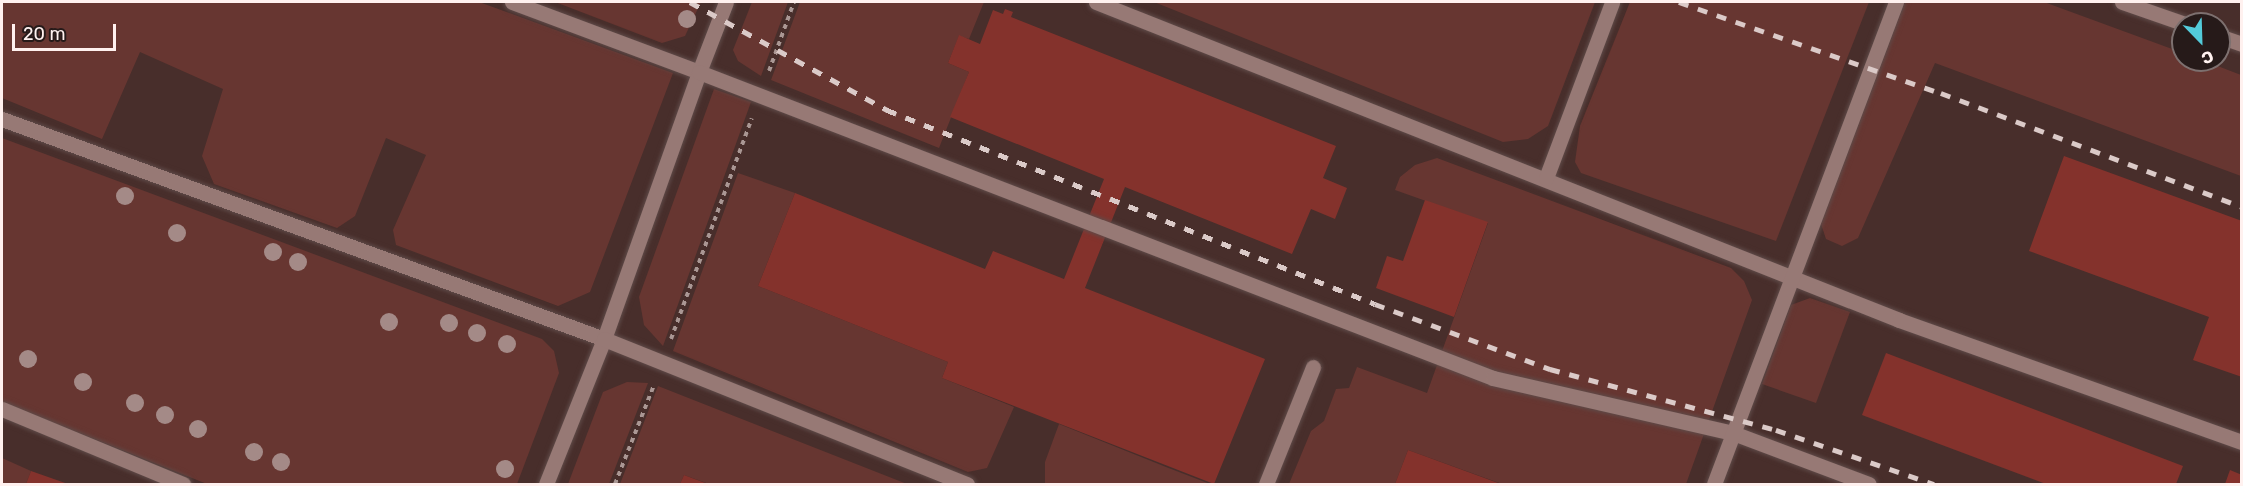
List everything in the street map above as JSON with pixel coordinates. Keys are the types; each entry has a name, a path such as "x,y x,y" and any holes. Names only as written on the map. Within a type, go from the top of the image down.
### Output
{"lane":[{"path":"512,2 1493,378 1733,433 1869,484"},
{"path":"546,484 604,339 726,2"},
{"path":"1096,2 1793,274 1899,320 2241,442"},
{"path":"1546,178 1612,2"},
{"path":"1714,484 1896,2"},
{"path":"2122,2 2171,19"},
{"path":"2,120 604,339 661,365 967,484"},
{"path":"1266,484 1313,367"},
{"path":"2,410 183,484"}],"path":[{"path":"767,75 794,2"},
{"path":"615,484 756,106"}],"shaded area":[{"path":"2,2 479,2 673,73 590,292 558,306 396,245 393,230 426,155 386,138 355,216 337,228 214,184 202,156 223,89 140,52 102,139 2,98"},
{"path":"555,2 701,2 685,36 662,43"},
{"path":"752,2 788,2 761,76 738,61 733,50"},
{"path":"800,2 984,2 969,39 959,36 948,63 969,72 939,148 771,80"},
{"path":"1154,2 1595,2 1548,126 1528,139 1503,142"},
{"path":"1630,2 1869,2 1776,241 1581,173 1575,162 1580,126"},
{"path":"1905,2 2044,2 2171,49 2171,72 2231,71 2241,75 2241,176 1935,63 1858,238 1842,246 1826,239 1821,224"},
{"path":"714,89 751,102 663,346 644,325 639,297"},
{"path":"2,138 542,339 554,351 559,373 517,484 207,484 2,402"},
{"path":"1437,158 1731,268 1744,281 1752,300 1686,484 1502,484 1408,450 1395,484 1289,484 1311,431 1324,421 1336,389 1349,388 1357,367 1427,393 1488,223 1395,190 1400,177 1415,165"},
{"path":"738,173 795,193 758,286 948,362 942,378 1014,407 987,468 968,472 673,351"},
{"path":"1810,298 1850,312 1816,403 1762,384 1791,305"},
{"path":"627,382 648,383 609,484 568,484 603,392"},
{"path":"658,386 907,484 709,484 684,475 680,484 620,484"},
{"path":"1059,424 1210,484 1045,484 1045,462"},
{"path":"2,458 31,471 26,484 2,484"}],"building":[{"path":"1005,9 1013,12 1011,17 1336,146 1323,178 1347,188 1335,219 1311,209 1292,254 1125,187 1085,288 1265,359 1214,484 942,378 948,362 758,286 795,193 985,269 993,251 1064,279 1104,179 950,117 969,72 948,63 959,35 980,44 993,10 1003,14"},
{"path":"2064,156 2242,221 2242,377 2193,360 2209,317 2029,251"},
{"path":"1425,200 1488,222 1454,317 1376,288 1387,256 1403,261"},
{"path":"1886,353 2183,466 2176,484 2046,484 1862,415"},
{"path":"1408,450 1501,484 1395,484"},
{"path":"2230,470 2242,475 2242,484 2225,484"},
{"path":"31,471 68,484 26,484"},
{"path":"684,475 708,484 680,484"}],"railway":[{"path":"690,2 887,110 1375,304 1550,369 1776,430 1934,484"},
{"path":"1679,2 1941,93 2242,207"}]}
